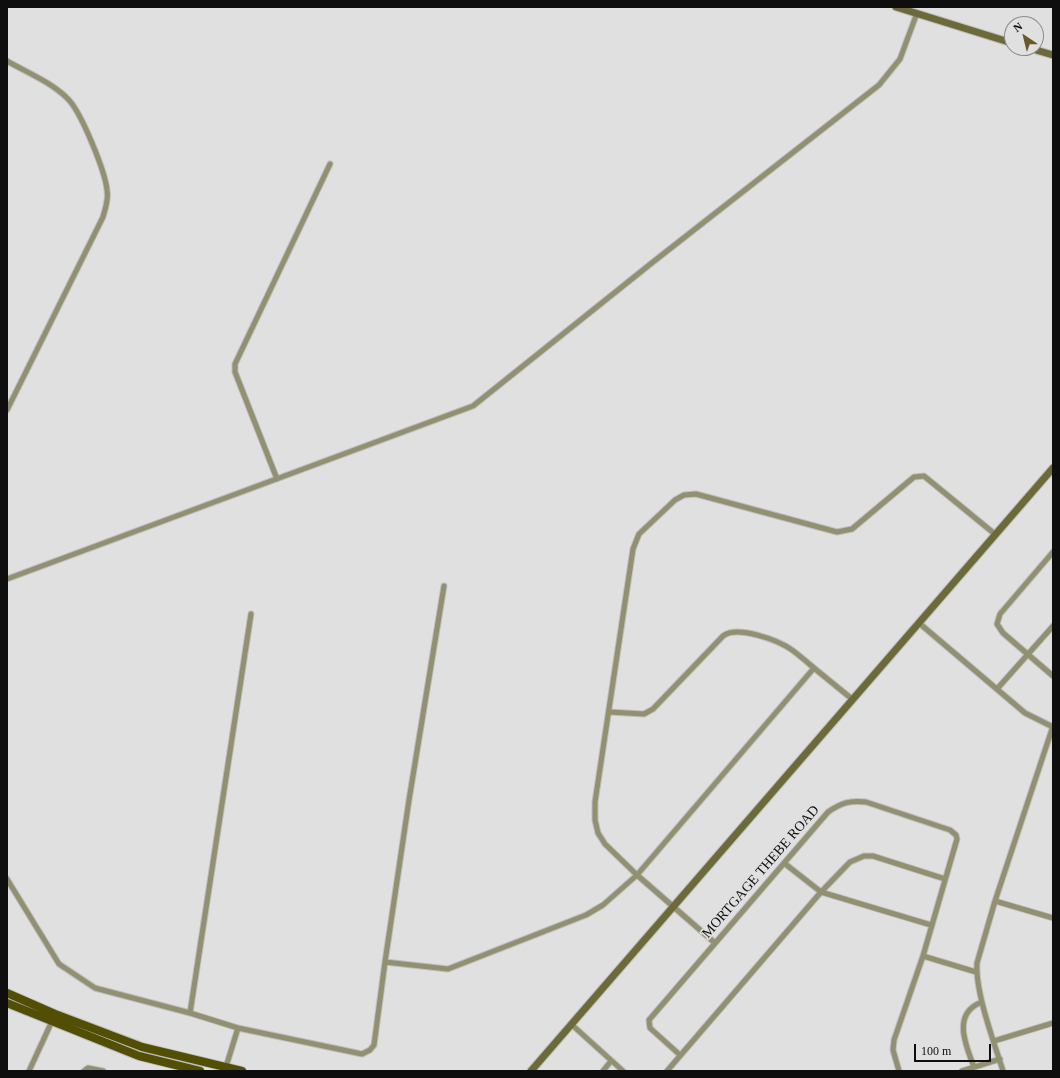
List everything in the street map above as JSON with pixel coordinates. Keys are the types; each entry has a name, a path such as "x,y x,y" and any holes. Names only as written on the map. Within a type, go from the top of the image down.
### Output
{"main road":[{"path":"7,993 53,1018 139,1056 173,1068 200,1071"},
{"path":"7,1003 142,1047 226,1069 242,1071"}],"street":[{"path":"896,7 1004,40"},
{"path":"7,579 126,533 277,479 351,450 457,414 473,406 653,262 879,85 900,59 917,13"},
{"path":"7,61 55,89 73,104 96,153 108,195 103,218 7,410"},
{"path":"277,479 235,372 235,364 330,164"},
{"path":"531,1071 1053,468"},
{"path":"716,943 605,844 598,833 595,820 595,802 635,541 639,534 675,500 684,495 696,494 842,532 852,529 914,477 924,476 996,535"},
{"path":"1053,552 1000,614 998,619 999,628 1053,676"},
{"path":"7,879 52,954 68,971 95,988 190,1013 238,1028 362,1054 366,1053 374,1045 409,800 444,586"},
{"path":"190,1013 251,614"},
{"path":"919,623 1032,718 1053,727 995,901 979,955 976,972 982,1002 1003,1071"},
{"path":"996,689 1053,626"},
{"path":"609,712 644,714 653,709 723,636 731,632 749,634 775,642 792,650 852,699"},
{"path":"386,962 441,969 457,966 586,915 603,905 638,875 814,668"},
{"name":"MORTGAGE THEBE ROAD","path":"680,1055 650,1028 649,1020 828,812 845,802 856,801 866,802 954,832 957,839 923,956 892,1046 899,1071"},
{"path":"667,1071 821,892 850,862 864,856 883,858 945,879"},
{"path":"784,863 821,892 931,925"},
{"path":"995,901 1053,918"},
{"path":"923,956 976,972"},
{"path":"974,1067 964,1038 963,1026 966,1015 971,1007 982,1002"},
{"path":"29,1071 53,1018"},
{"path":"994,1041 1053,1023"},
{"path":"571,1024 623,1071"},
{"path":"226,1069 238,1028"},
{"path":"962,1071 1000,1059"},
{"path":"603,1071 611,1061"},
{"path":"84,1071 88,1068 103,1071"}]}
